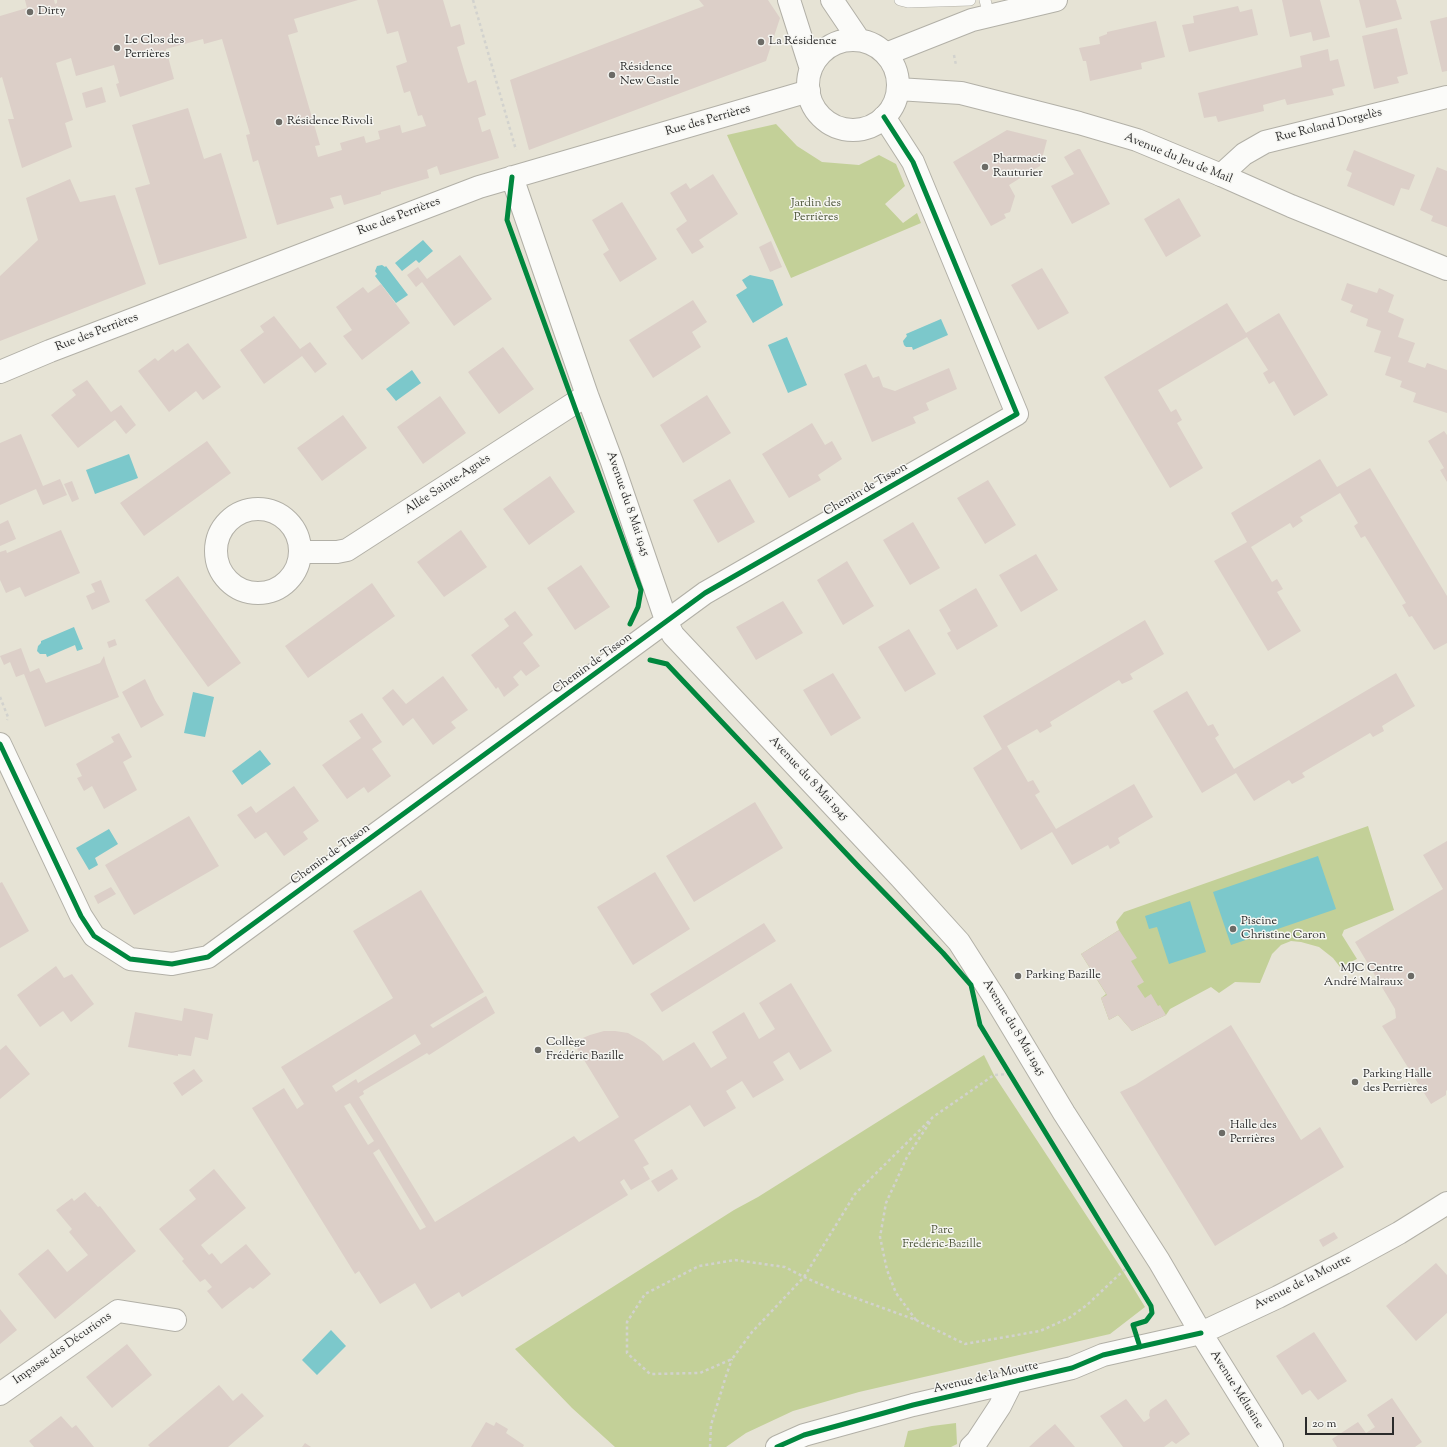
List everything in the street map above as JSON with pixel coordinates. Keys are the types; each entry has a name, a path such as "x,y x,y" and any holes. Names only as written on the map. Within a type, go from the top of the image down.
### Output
{"street":[{"path":"789,0 811,69"},
{"path":"832,0 859,40"},
{"path":"886,54 972,20 986,8 1056,0"},
{"path":"859,40 873,44 886,54 893,64 897,76 898,89 896,100 884,117 873,125 859,129 845,129 832,124 821,116 813,105 808,81 811,69 818,56 829,47 844,41 859,40"},
{"name":"Avenue du Jeu de Mail","path":"898,89 960,93 1079,123 1137,140 1222,175 1291,206 1447,269"},
{"name":"Rue des Perrières","path":"0,372 50,351 464,192 517,175 809,91"},
{"name":"Rue Roland Dorgelès","path":"1222,175 1244,154 1265,142 1447,97"},
{"name":"Chemin de Tisson","path":"0,744 81,916 94,936 130,959 172,964 208,957 705,594 1017,414 913,162 884,117"},
{"name":"Avenue du 8 Mai 1945","path":"517,175 587,395 612,462 667,623 673,635 959,942 1064,1113 1159,1261 1201,1333"},
{"name":"Allée Sainte-Agnès","path":"301,552 337,552 347,550 587,395"},
{"name":"Avenue de la Moutte","path":"777,1447 804,1435 912,1405 1072,1368 1103,1355 1201,1333 1278,1297 1399,1234 1447,1203"},
{"name":"Impasse des Décurions","path":"0,1394 118,1310 175,1320"},
{"name":"Avenue Mélusine","path":"1201,1333 1272,1447"},
{"name":"Avenue de la Moutte","path":"971,1447 1000,1406 1012,1382"}],"lane":[{"path":"900,0 908,2 970,0"}],"path":[{"path":"473,0 517,175"},
{"path":"1007,1068 1015,1081"},
{"path":"710,1447 711,1425 732,1359 752,1332 804,1277 855,1194 933,1117 994,1075 1011,1074"},
{"path":"916,1320 896,1293 886,1270 880,1237 886,1202 907,1157 933,1117"},
{"path":"732,1359 700,1373 650,1374 627,1353 627,1322 645,1294 699,1266 735,1260 785,1267 836,1291 916,1320 965,1344 1040,1331 1069,1318 1087,1305 1128,1268"},
{"path":"1124,1262 1132,1274"}],"green space":[{"name":"Jardin des Perrières","path":"776,124 797,146 822,162 859,165 879,155 896,164 905,186 885,204 903,223 917,213 921,223 791,278 727,135"},
{"name":"Piscine Christine Caron","path":"1368,826 1394,910 1344,930 1342,935 1357,959 1340,967 1333,958 1319,947 1291,941 1281,945 1272,954 1260,983 1235,982 1219,993 1211,987 1170,1009 1166,1015 1132,1031 1118,1015 1109,1020 1101,998 1106,994 1081,954 1119,930 1116,922 1124,912"},
{"name":"Parc Frédéric-Bazille","path":"984,1055 994,1075 1145,1307 1110,1334 859,1392 793,1411 746,1433 726,1447 615,1447 572,1408 515,1349 734,1210 758,1197"},
{"path":"956,1423 957,1444 951,1447 904,1447 908,1431"}],"water":[{"path":"423,240 433,251 419,263 416,260 402,271 395,263"},
{"path":"382,265 385,267 386,266 408,295 396,303 375,276 377,274 375,271 377,266"},
{"path":"750,275 773,280 783,305 753,323 736,295 747,288 742,280"},
{"path":"941,319 948,335 913,350 912,347 906,347 904,345 903,341 907,336 906,334"},
{"path":"787,337 807,385 788,393 768,345"},
{"path":"412,370 421,383 396,401 386,389"},
{"path":"129,454 138,478 95,494 86,470"},
{"path":"74,627 83,649 77,651 75,645 47,657 46,654 40,654 37,651 41,641"},
{"path":"193,692 214,697 205,737 184,733"},
{"path":"260,750 271,764 242,785 232,771"},
{"path":"109,829 118,844 95,858 98,865 89,870 76,848"},
{"path":"1318,856 1336,909 1231,945 1213,892"},
{"path":"1190,901 1206,952 1169,964 1157,927 1149,929 1145,916"},
{"path":"331,1330 346,1346 317,1375 302,1360"}],"building":[{"path":"25,0 54,0 55,4 57,3 57,0 358,0 294,19 298,32 288,35 320,145 315,146 318,157 342,150 340,143 364,136 366,143 380,139 378,131 400,125 402,133 426,126 422,115 418,116 410,91 404,93 396,66 407,62 398,31 387,34 377,0 443,0 451,27 460,24 465,44 457,47 468,83 476,80 486,115 478,118 482,132 490,129 499,158 440,175 437,166 427,170 429,178 344,205 341,195 330,198 334,208 277,225 258,160 253,162 246,135 250,134 222,39 204,44 203,39 166,49 174,79 120,97 116,84 119,83 114,65 76,76 71,58 56,63 73,120 65,123 72,147 22,168 8,119 14,119 2,77 0,78 0,16 27,8"},
{"name":"Résidence New Castle","path":"699,0 768,0 780,18 766,61 529,150 510,80 704,6"},
{"path":"1282,0 1320,0 1330,37 1313,41 1311,32 1290,37"},
{"path":"1359,0 1396,0 1402,19 1366,28"},
{"path":"1238,6 1240,12 1252,9 1258,35 1189,52 1182,25 1194,23 1193,16"},
{"path":"1447,17 1447,71 1442,72 1430,21"},
{"path":"1156,21 1165,57 1141,63 1142,69 1090,81 1086,61 1083,61 1079,48 1100,44 1099,37 1107,34 1107,32"},
{"path":"1397,28 1408,74 1397,77 1399,83 1374,89 1362,36"},
{"path":"1328,49 1330,61 1338,59 1345,86 1332,89 1334,95 1287,105 1285,99 1263,105 1264,111 1218,122 1216,116 1204,118 1198,93 1302,67 1300,56"},
{"path":"102,87 106,102 86,108 82,93"},
{"path":"188,108 204,159 221,153 247,238 159,265 135,188 150,184 132,125"},
{"path":"1007,130 1047,140 1040,166 1009,185 1015,196 1010,212 1004,214 1006,218 991,226 953,162"},
{"path":"1080,149 1110,204 1072,224 1051,186 1074,174 1064,157"},
{"path":"1354,150 1415,175 1409,190 1401,188 1394,206 1347,186 1352,173 1346,170"},
{"path":"1437,167 1447,171 1447,227 1431,221 1433,216 1420,210"},
{"path":"713,174 738,214 699,240 704,247 692,254 676,229 687,221 670,193 686,183 690,189"},
{"path":"70,179 80,202 115,195 146,284 0,341 0,276 38,240 26,198"},
{"path":"1179,198 1201,236 1166,257 1144,219"},
{"path":"622,202 657,259 620,282 603,254 609,250 592,220"},
{"path":"771,241 782,267 770,272 759,247"},
{"path":"460,255 492,299 454,326 422,282 416,287 407,275 418,267 427,279"},
{"path":"1042,268 1069,313 1038,330 1011,285"},
{"path":"1347,283 1377,293 1379,288 1394,295 1388,312 1404,319 1398,337 1415,343 1408,362 1425,368 1427,363 1447,370 1447,413 1413,402 1416,393 1400,387 1402,381 1385,375 1391,357 1374,352 1381,331 1366,326 1368,319 1350,312 1353,305 1341,300"},
{"path":"381,284 410,323 362,360 343,336 352,330 336,307 363,287 368,293"},
{"path":"693,300 707,322 692,332 701,347 653,378 629,340"},
{"path":"1227,303 1246,333 1279,313 1328,395 1294,416 1274,381 1269,384 1263,373 1268,370 1247,337 1158,390 1171,412 1176,409 1182,420 1177,423 1203,468 1170,488 1104,377"},
{"path":"274,316 300,349 310,342 327,364 315,373 302,356 264,384 240,350 264,332 260,326"},
{"path":"188,343 221,387 203,400 196,391 169,412 138,371 155,358 158,361 173,349 175,352"},
{"path":"503,347 534,389 499,414 468,372"},
{"path":"866,364 873,378 879,376 883,387 895,391 949,368 957,389 926,403 929,410 913,417 916,423 872,442 844,374"},
{"path":"87,380 111,412 121,405 136,425 126,434 115,420 78,448 51,415 76,395 72,390"},
{"path":"707,395 731,433 683,463 660,425"},
{"path":"440,396 466,433 423,464 397,427"},
{"path":"343,415 367,448 322,481 297,448"},
{"path":"812,423 825,445 832,441 842,459 818,475 821,480 789,498 762,454"},
{"path":"1444,431 1447,435 1447,482 1440,470 1444,468 1428,441"},
{"path":"21,434 43,486 60,479 67,495 43,505 36,489 0,505 0,443"},
{"path":"207,441 231,473 144,536 120,503"},
{"path":"1320,459 1337,487 1370,468 1447,596 1447,643 1434,650 1412,616 1409,617 1402,605 1406,603 1365,536 1361,538 1354,526 1358,523 1340,493 1300,517 1303,521 1293,528 1290,523 1251,547 1272,582 1277,579 1283,589 1277,592 1301,631 1268,651 1214,561 1247,542 1231,513"},
{"path":"550,476 575,512 529,545 503,509"},
{"path":"730,479 755,522 718,543 693,500"},
{"path":"988,480 1016,525 985,544 957,498"},
{"path":"72,481 79,499 72,502 64,484"},
{"path":"8,520 16,539 0,546 0,524"},
{"path":"913,522 940,568 910,585 883,540"},
{"path":"61,530 80,573 25,597 20,587 6,593 0,580 0,552 6,550 7,553"},
{"path":"461,530 487,567 444,597 417,562"},
{"path":"1036,554 1058,590 1021,612 999,575"},
{"path":"847,561 874,606 843,625 817,580"},
{"path":"581,565 610,607 575,630 547,588"},
{"path":"178,576 241,663 208,687 145,600"},
{"path":"101,580 110,602 92,610 86,596 95,592 91,584"},
{"path":"372,583 395,616 308,678 285,646"},
{"path":"976,588 998,626 957,650 947,633 951,631 939,610"},
{"path":"783,601 803,633 756,660 736,627"},
{"path":"515,611 533,635 523,643 540,666 526,676 521,670 513,677 519,685 504,697 498,687 496,689 471,655 509,626 504,619"},
{"path":"1145,620 1164,654 1130,674 1133,679 1122,684 1119,680 1050,722 1052,726 1040,733 1037,729 1007,746 1028,782 1033,780 1040,792 1035,795 1056,829 1134,784 1153,817 1118,838 1120,843 1110,849 1108,845 1072,865 1052,832 1021,850 973,768 1002,749 983,716"},
{"path":"909,629 936,674 905,692 878,647"},
{"path":"115,639 117,645 109,648 107,642"},
{"path":"21,648 30,672 39,668 46,683 100,663 104,656 119,697 45,727 24,674 16,677 10,662 4,665 0,656"},
{"path":"833,673 861,718 831,736 803,690"},
{"path":"1396,673 1415,706 1382,726 1384,731 1373,737 1370,733 1302,773 1305,777 1292,784 1289,780 1254,801 1236,773 1202,793 1153,711 1187,691 1208,726 1213,724 1219,735 1215,738 1234,769"},
{"path":"443,676 468,710 451,722 456,728 433,745 413,718 403,726 382,698 393,689 406,704"},
{"path":"145,679 164,715 141,728 122,692"},
{"path":"362,713 382,742 372,749 391,776 368,793 364,787 347,799 322,765 361,738 349,721"},
{"path":"119,733 132,757 123,762 137,790 104,809 92,786 84,791 77,778 82,776 76,764 114,742 111,737"},
{"path":"294,786 319,821 303,832 308,839 284,856 266,832 255,839 237,815 251,806 256,813"},
{"path":"755,802 783,848 694,902 666,856"},
{"path":"189,816 219,866 134,915 105,865"},
{"name":"MJC Centre André Malraux","path":"1447,841 1447,1090 1446,1095 1431,1104 1382,1026 1396,1018 1395,1009 1355,942 1443,889 1423,855"},
{"path":"655,872 690,929 633,965 597,907"},
{"path":"2,882 29,931 0,948 0,883"},
{"path":"111,887 116,894 98,904 94,896"},
{"path":"421,890 484,992 430,1025 433,1028 486,996 495,1013 429,1055 427,1053 363,1091 364,1094 359,1097 435,1222 574,1136 579,1142 619,1117 573,1042 604,1031 628,1033 644,1042 660,1056 663,1061 694,1042 711,1068 727,1058 712,1032 744,1012 759,1039 764,1036 775,1029 759,1003 791,983 832,1051 800,1070 789,1052 773,1062 784,1080 753,1098 742,1081 726,1091 736,1108 704,1127 690,1105 634,1140 649,1164 643,1167 650,1179 631,1190 624,1179 620,1182 628,1195 462,1297 459,1292 431,1309 415,1283 380,1304 359,1271 355,1274 252,1108 284,1088 297,1109 304,1104 281,1067 393,998 353,931","holes":["415,1034 421,1044 358,1083 356,1079 336,1092 332,1086","350,1103 374,1141 368,1145 344,1106","379,1149 426,1227 420,1230 373,1153"]},
{"path":"764,923 776,941 662,1012 650,994"},
{"path":"1119,930 1137,958 1131,961 1144,982 1137,986 1145,998 1151,994 1158,1006 1160,1005 1166,1015 1132,1031 1118,1015 1109,1020 1101,998 1107,995 1081,954"},
{"path":"56,966 64,978 72,974 94,1004 71,1022 63,1011 40,1027 17,995"},
{"path":"184,1008 213,1014 208,1040 195,1037 191,1056 178,1054 178,1056 128,1047 135,1012 182,1021"},
{"name":"Halle des Perrières","path":"1231,1025 1301,1140 1320,1127 1344,1167 1215,1246 1120,1092 1135,1085"},
{"path":"6,1045 30,1074 0,1099 0,1050"},
{"path":"194,1069 203,1081 182,1096 173,1083"},
{"path":"214,1169 246,1208 201,1245 209,1255 212,1253 221,1264 246,1244 271,1274 253,1289 250,1287 222,1309 207,1291 212,1287 205,1279 200,1282 182,1261 184,1259 159,1229 196,1199 189,1190"},
{"path":"672,1169 678,1179 658,1192 651,1181"},
{"path":"85,1192 98,1207 100,1206 136,1251 55,1319 18,1274 48,1249 67,1272 88,1255 69,1232 72,1229 56,1210 72,1198 74,1201"},
{"path":"1334,1232 1338,1238 1323,1247 1319,1240"},
{"path":"1436,1263 1447,1275 1447,1313 1416,1341 1386,1306"},
{"path":"0,1309 17,1330 0,1344"},
{"path":"1314,1332 1347,1381 1318,1400 1310,1390 1302,1395 1276,1356"},
{"path":"127,1344 152,1375 112,1408 86,1377"},
{"path":"219,1385 233,1401 242,1393 264,1416 228,1447 150,1447 148,1445"},
{"path":"1392,1398 1422,1442 1415,1447 1337,1447 1332,1439 1358,1422 1366,1433 1375,1427 1367,1415"},
{"path":"1126,1399 1144,1422 1150,1418 1150,1410 1166,1399 1190,1434 1176,1444 1172,1441 1164,1447 1123,1447 1100,1416"},
{"path":"61,1416 72,1428 76,1425 94,1447 34,1447 29,1441"},
{"path":"486,1422 494,1426 496,1422 508,1429 506,1433 524,1445 523,1447 471,1447"},
{"path":"1055,1424 1075,1447 1029,1447 1041,1436"},
{"path":"305,1443 311,1447 302,1447"}],"cycle path":[{"path":"0,744 81,916 94,936 130,959 172,964 208,957 705,593 1017,414 913,162 884,117"},
{"path":"512,177 507,220 641,590 638,607 630,624"},
{"path":"650,660 667,664 859,867 943,953 971,985 980,1025 1151,1306 1152,1313 1146,1321 1133,1325 1140,1347"},
{"path":"777,1447 804,1435 913,1405 1072,1368 1103,1355 1201,1333"}],"place":[{"name":"Dirty","path":"30,12"},
{"name":"La Résidence","path":"761,42"},
{"name":"Le Clos des Perrières","path":"117,48"},
{"name":"Résidence New Castle","path":"612,75"},
{"name":"Résidence Rivoli","path":"279,122"},
{"name":"Pharmacie Rauturier","path":"985,167"},
{"name":"Piscine Christine Caron","path":"1233,929"},
{"name":"Parking Bazille","path":"1018,976"},
{"name":"MJC Centre André Malraux","path":"1411,976"},
{"name":"Collège Frédéric Bazille","path":"538,1050"},
{"name":"Parking Halle des Perrières","path":"1355,1082"},
{"name":"Halle des Perrières","path":"1222,1133"}]}
